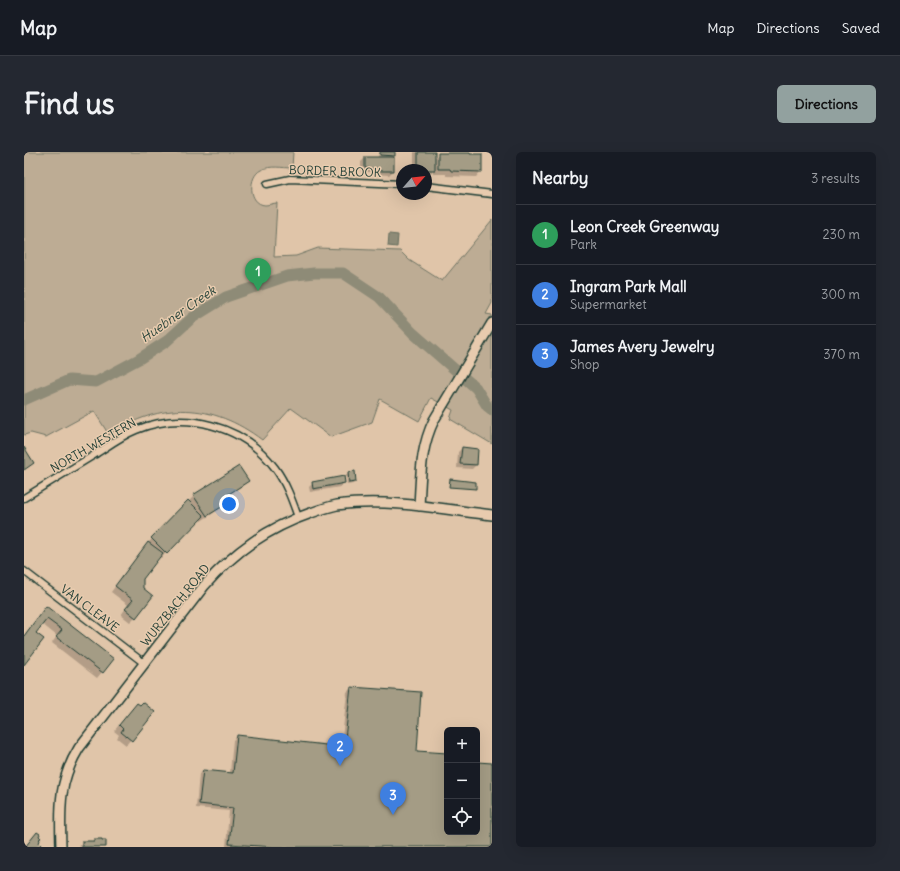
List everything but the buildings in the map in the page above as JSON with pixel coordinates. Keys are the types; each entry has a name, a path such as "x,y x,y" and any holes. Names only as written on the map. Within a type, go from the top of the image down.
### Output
{"main road":[{"path":"419,506 424,442 434,420 492,323"},
{"name":"WURZBACH ROAD","path":"61,847 61,800 65,776 70,762 79,748 204,586 218,570 256,539 298,517 336,505 380,503 492,515"}],"street":[{"name":"BORDER BROOK","path":"267,184 290,179 396,184"},
{"path":"432,187 492,194"},
{"name":"NORTH WESTERN","path":"24,498 134,431 158,423 185,421 206,423 229,431 240,436 259,450 268,459 282,479 298,517"},
{"name":"VAN CLEAVE","path":"24,570 144,663"}],"shaded area":[{"path":"24,152 293,152 292,168 265,168 257,173 252,183 255,200 265,205 277,203 274,257 296,256 318,248 400,251 409,260 442,281 492,220 492,303 486,314 492,315 492,444 450,419 453,410 431,398 419,421 380,399 372,422 331,437 291,408 262,440 243,427 224,418 186,410 148,416 128,424 109,435 94,411 46,437 31,433 24,435"},
{"path":"389,234 398,235 397,247 388,246"}],"waterway":[{"name":"Huebner Creek","path":"24,400 69,380 96,382 139,359 167,341 192,318 226,297 287,276 314,273 343,273 379,297 413,333 476,388 487,406 492,410"}],"place":[{"name":"Leon Creek Greenway","path":"258,291"},
{"name":"Ingram Park Mall","path":"340,766"},
{"name":"James Avery Jewelry","path":"393,815"}]}
